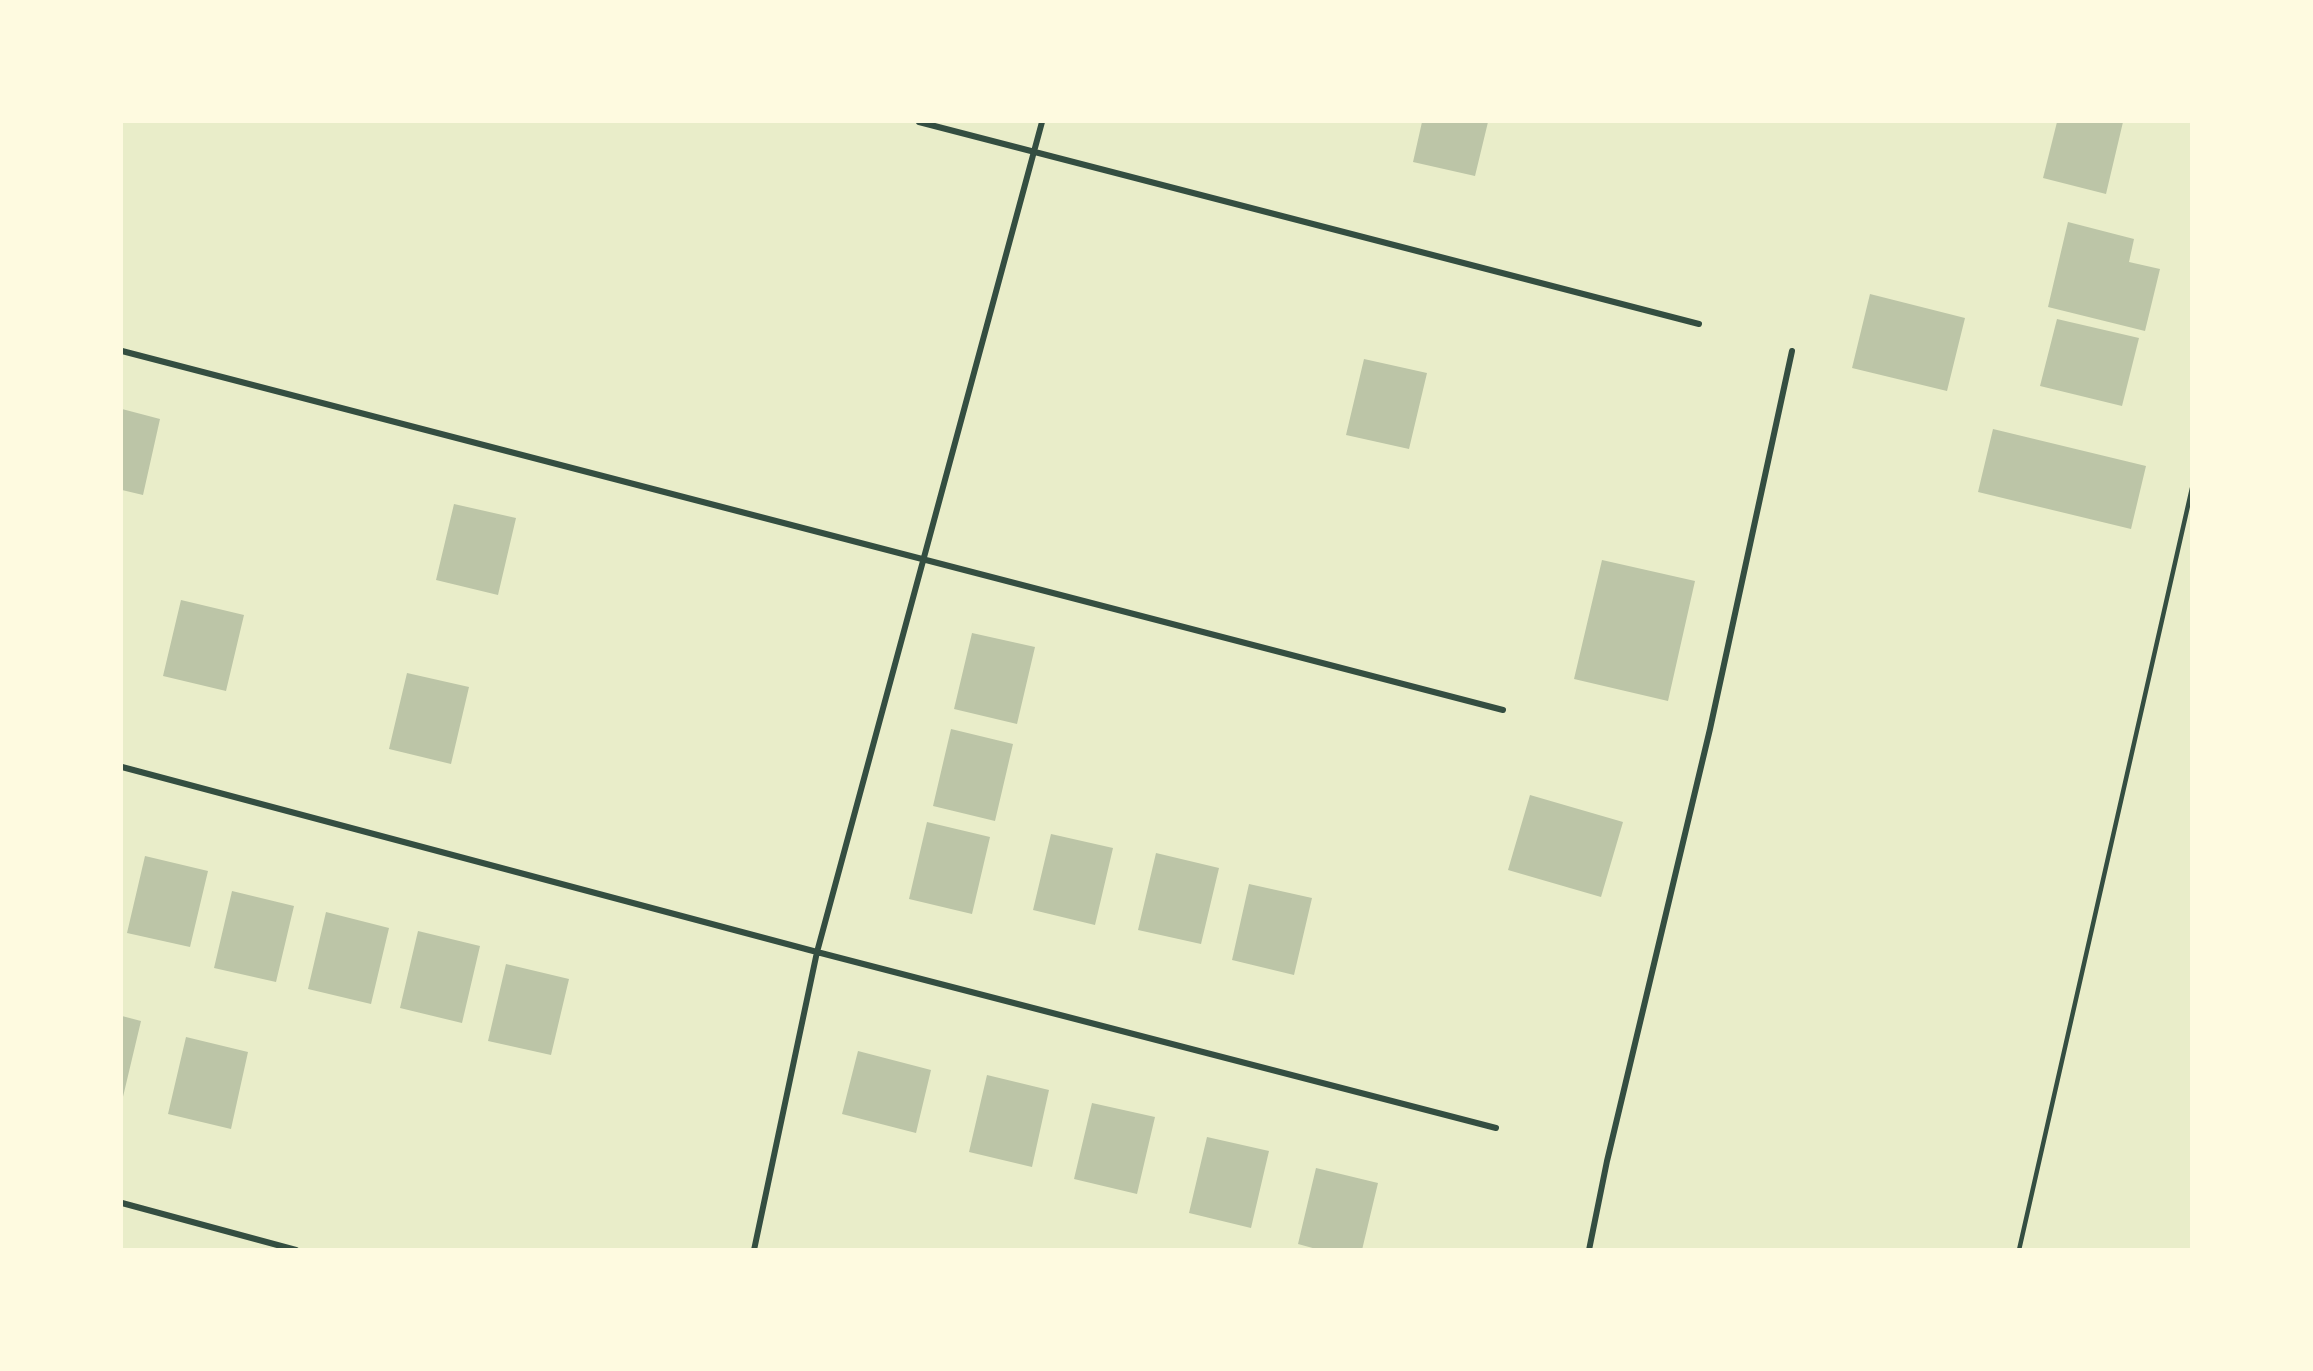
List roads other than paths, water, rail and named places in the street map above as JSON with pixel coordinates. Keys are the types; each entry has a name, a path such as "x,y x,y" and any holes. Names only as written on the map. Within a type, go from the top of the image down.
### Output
{"street":[{"path":"919,122 1699,324"},
{"path":"754,1250 818,952 1042,122"},
{"path":"122,351 1503,710"},
{"path":"1589,1250 1607,1161 1710,729 1792,351"},
{"path":"122,767 818,952 1496,1128"},
{"path":"122,1203 296,1250"}],"lane":[{"path":"2019,1250 2192,488"}]}
